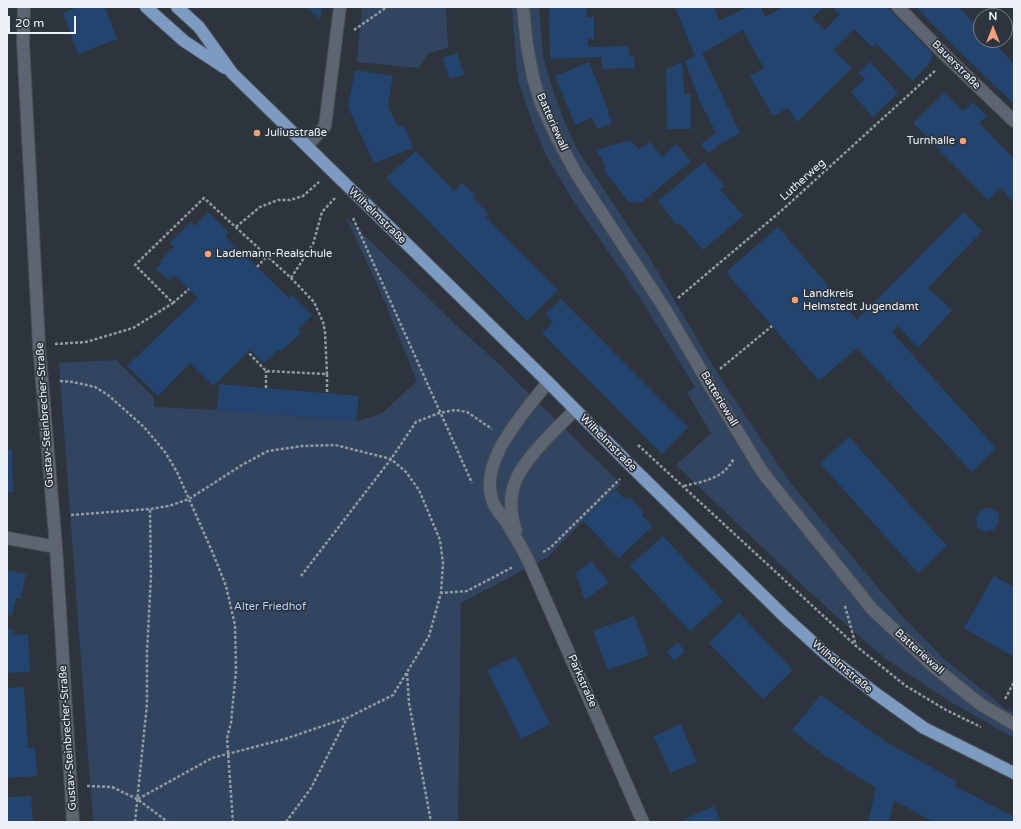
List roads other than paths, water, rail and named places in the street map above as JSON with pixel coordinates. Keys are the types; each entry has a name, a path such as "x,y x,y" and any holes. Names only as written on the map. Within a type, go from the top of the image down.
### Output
{"main road":[{"name":"Wilhelmstraße","path":"146,7 184,41 232,73"},
{"name":"Wilhelmstraße","path":"177,7 199,27 232,73 548,382 633,468 786,618 829,657 875,693 924,728 1014,773"}],"street":[{"name":"Gustav-Steinbrecher-Straße","path":"24,7 23,42 39,345 56,547 73,822"},
{"path":"307,146 325,126 340,7"},
{"name":"Batteriewall","path":"523,7 527,46 533,77 542,104 558,140 577,175 665,309 763,473 872,609 934,666 980,704 1014,724"},
{"name":"Bauerstraße","path":"898,7 948,59 1014,121"},
{"name":"Parkstraße","path":"548,382 515,424 492,465 490,485 493,502 519,541 528,560 643,822"},
{"name":"Parkstraße","path":"519,541 512,517 511,502 513,486 518,474 541,445 576,410"},
{"path":"7,538 56,547"}],"place":[{"name":"Juliusstraße","path":"257,133"},
{"name":"Turnhalle","path":"963,141"},
{"name":"Lademann-Realschule","path":"208,254"},
{"name":"Landkreis Helmstedt Jugendamt","path":"795,300"}],"park label":[{"name":"Alter Friedhof","path":"270,607"}]}
